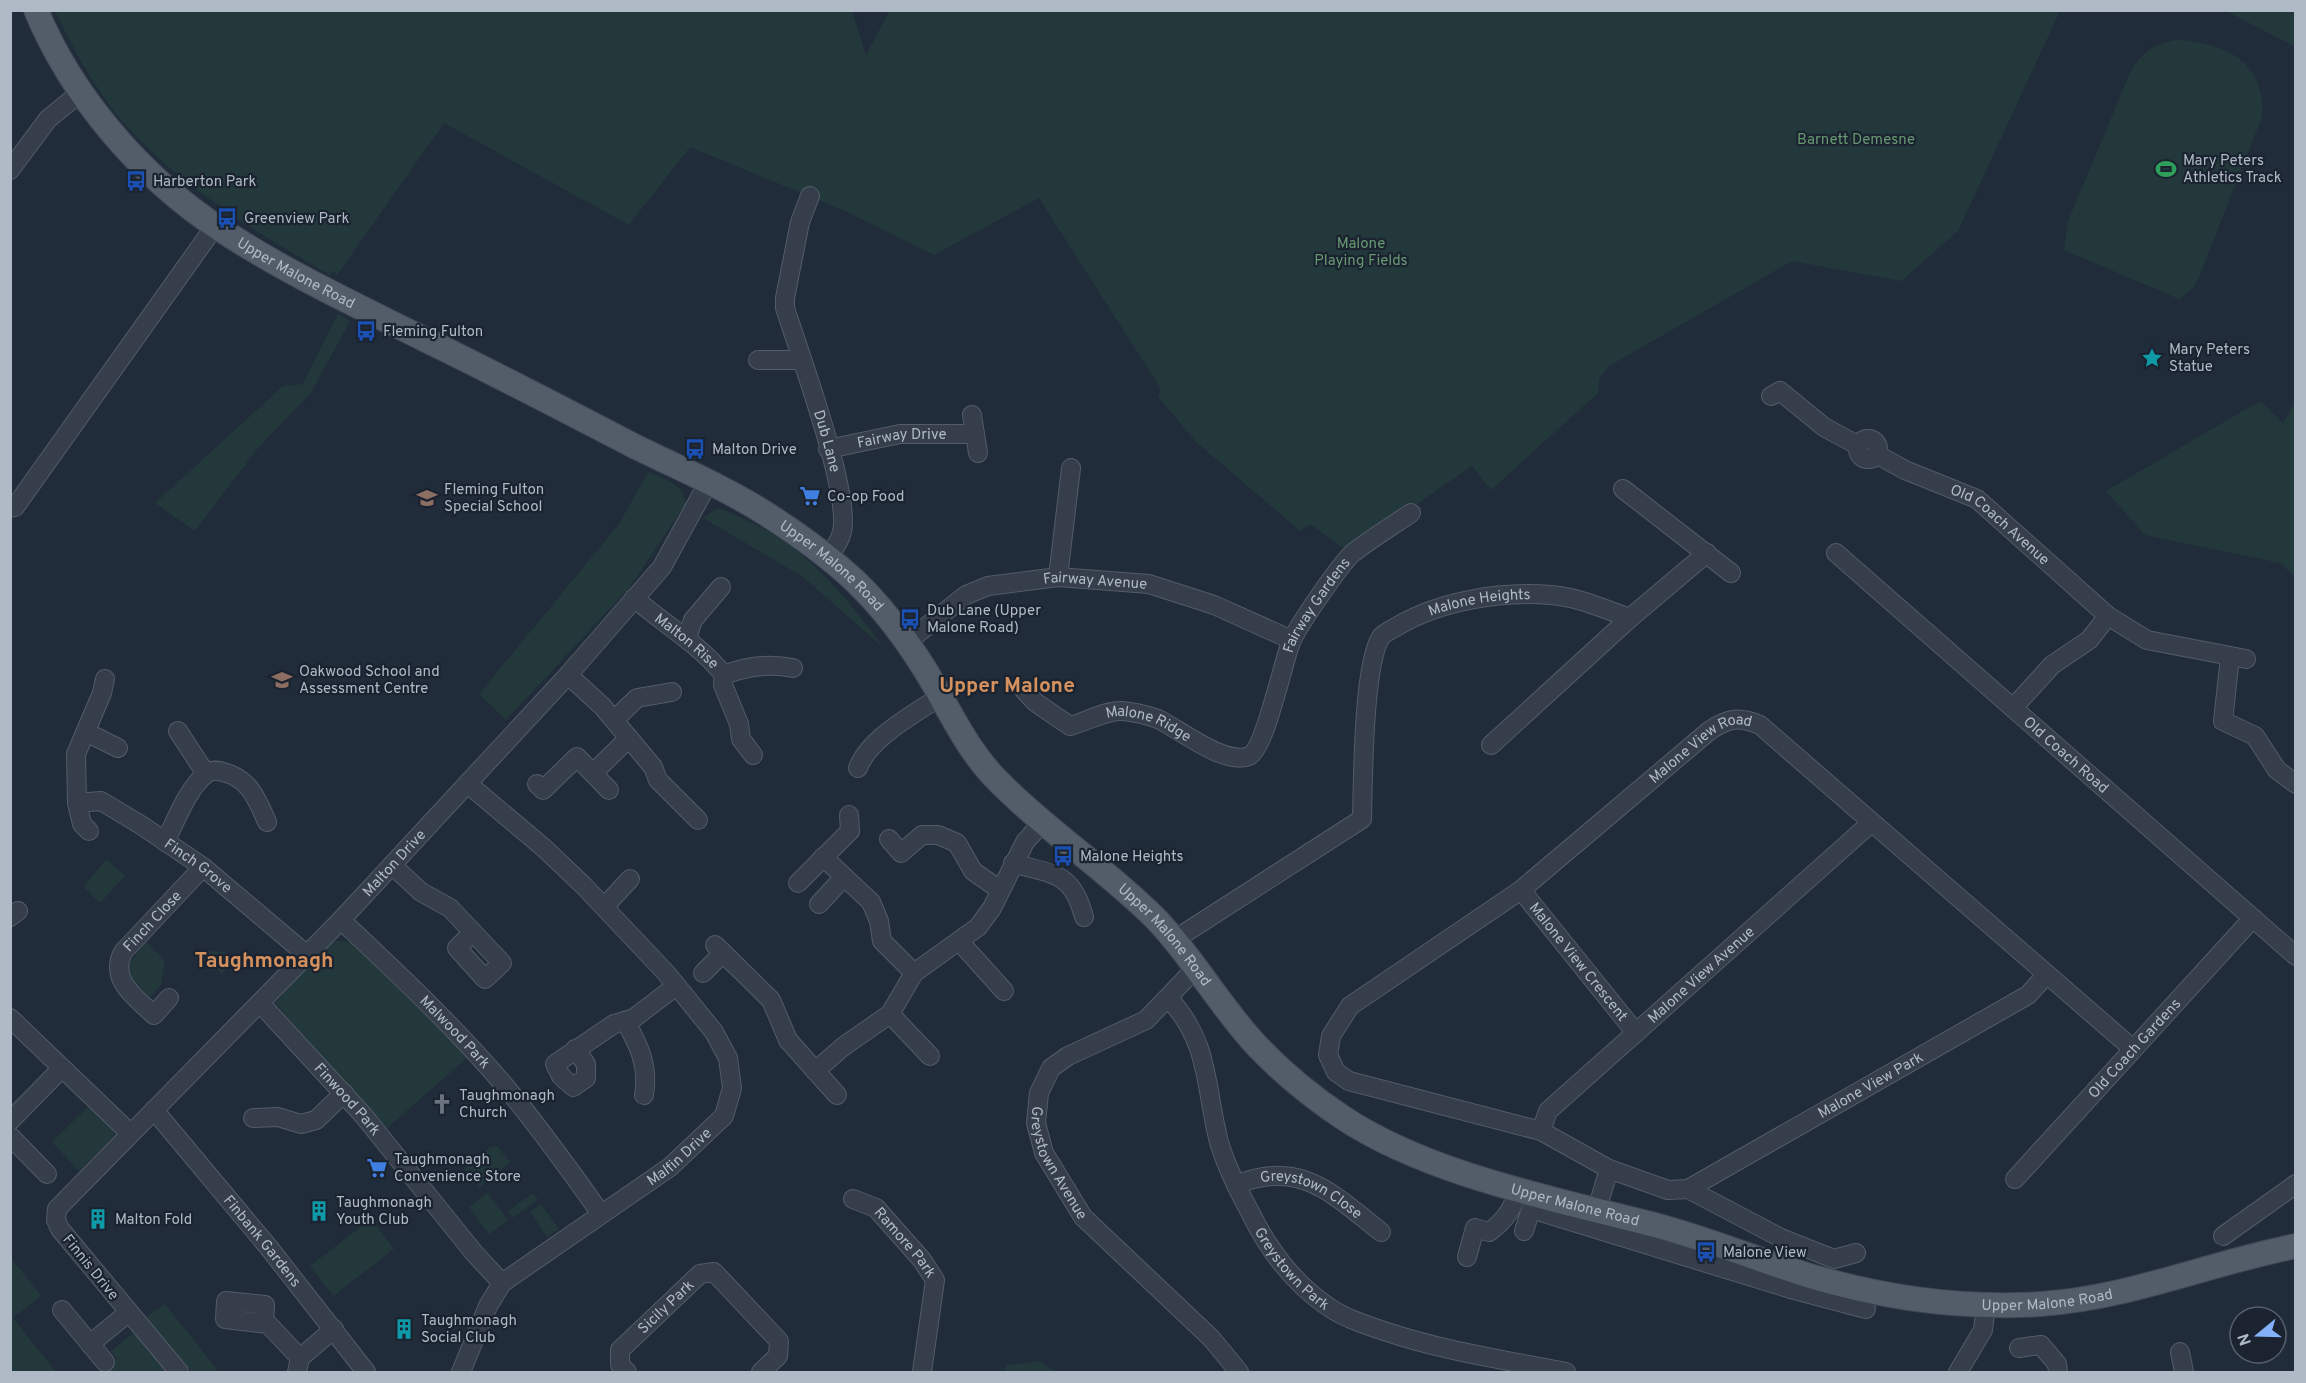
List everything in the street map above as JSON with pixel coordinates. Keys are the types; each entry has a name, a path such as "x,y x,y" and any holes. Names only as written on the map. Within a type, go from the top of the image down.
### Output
{"main road":[{"name":"Upper Malone Road","path":"36,10 64,67 81,92 143,164 215,226 272,262 751,505 826,546 881,607 907,642 983,765 1043,822 1129,895 1174,940 1256,1045 1300,1086 1344,1119 1404,1151 1519,1188 1683,1233 1794,1280 1878,1294 1986,1305 2042,1304 2152,1286 2295,1246"}],"street":[{"path":"10,170 48,119 81,92"},
{"name":"Dub Lane","path":"810,196 800,222 785,298 828,449 843,521 826,546"},
{"path":"10,508 15,507 215,226"},
{"path":"758,360 802,360"},
{"name":"Old Coach Avenue","path":"1771,396 1780,391 1824,427 1859,446 1859,453 1863,458 1872,458 1876,454 1905,470 1977,499 2108,616 2147,640 2238,658 2223,721 2255,736 2277,770 2295,784"},
{"path":"972,415 978,453"},
{"name":"Fairway Drive","path":"828,449 900,434 975,434"},
{"path":"1058,577 1071,468"},
{"name":"Malton Drive","path":"57,1220 57,1209 63,1200 393,866 568,675 662,567 708,483"},
{"path":"1623,489 1731,573"},
{"name":"Fairway Gardens","path":"1266,726 1292,640 1352,553 1411,513"},
{"path":"1491,745 1630,618 1707,553"},
{"name":"Old Coach Road","path":"1836,554 2295,956"},
{"name":"Fairway Avenue","path":"907,642 966,595 988,586 1058,577 1149,584 1214,605 1292,640"},
{"path":"687,638 693,620 721,587"},
{"name":"Malone Heights","path":"1174,940 1362,819 1368,695 1373,657 1381,636 1404,622 1460,602 1521,594 1552,595 1579,600 1630,618"},
{"name":"Malton Rise","path":"634,598 666,626 687,638 724,675 723,685 739,724 741,739 753,754"},
{"path":"2013,708 2052,665 2089,640 2108,616"},
{"path":"724,675 754,666 776,665 793,668"},
{"path":"568,675 614,720 653,767 658,780 698,820"},
{"path":"89,831 82,824 77,802 74,778 76,754 99,702 105,679"},
{"name":"Malone Ridge","path":"1024,690 1035,702 1070,726 1107,713 1120,711 1134,713 1158,719 1209,750 1241,758 1256,752 1266,726"},
{"path":"614,720 637,699 672,692"},
{"path":"858,768 863,756 899,724 941,696"},
{"name":"Malone View Road","path":"1541,1131 1349,1081 1336,1072 1328,1055 1330,1036 1350,1006 1521,890 1725,720 1743,718 1760,725 2133,1049"},
{"path":"178,731 206,774"},
{"path":"86,732 118,748"},
{"path":"593,773 629,738"},
{"path":"537,784 543,790 577,757 609,790"},
{"path":"165,842 191,793 206,774 215,770 236,775 254,792 267,822"},
{"name":"Malfin Drive","path":"461,1372 488,1306 502,1283 670,1167 724,1116 732,1088 728,1058 714,1032 676,986 605,906 544,848 468,784"},
{"name":"Finch Grove","path":"77,802 101,801 165,842 202,867 307,955"},
{"path":"798,883 850,831 849,815"},
{"path":"815,1071 843,1046 890,1014 914,973 937,954 960,941 985,917 1012,863 1025,842 1043,822"},
{"name":"Malone View Avenue","path":"1541,1131 1548,1111 1871,823"},
{"path":"889,839 901,852 922,836 938,835 957,843 973,871 1000,890"},
{"path":"824,857 871,902 879,921 882,941 914,973"},
{"path":"1012,863 1054,873 1065,879 1077,896 1084,917"},
{"path":"393,866 421,892 450,908 473,932"},
{"name":"Finch Close","path":"169,998 154,1015 119,979 118,962 123,952 202,867"},
{"path":"820,905 844,877"},
{"path":"605,906 630,879"},
{"name":"Malone View Crescent","path":"1521,890 1636,1033"},
{"name":"Old Coach Gardens","path":"2015,1179 2253,918"},
{"name":"Malwood Park","path":"341,920 418,992 498,1078 538,1126 601,1214"},
{"path":"960,941 997,988"},
{"path":"703,973 719,949 777,994 788,1040 837,1095"},
{"name":"Greystown Avenue","path":"1196,968 1169,999 1138,1025 1068,1056 1051,1068 1039,1093 1036,1107 1038,1132 1044,1153 1083,1217 1211,1338 1239,1372"},
{"name":"Malone View Park","path":"1688,1189 2028,995 2046,975"},
{"path":"575,1049 614,1024 634,1018 676,986"},
{"name":"Greystown Park","path":"1169,999 1195,1034 1203,1055 1217,1135 1236,1185 1275,1257 1304,1288 1339,1313 1400,1336 1448,1349 1566,1372"},
{"name":"Finwood Park","path":"260,1003 344,1093 475,1254 502,1283"},
{"path":"890,1014 924,1055"},
{"path":"10,1018 130,1133"},
{"path":"625,1021 643,1054 647,1078 644,1095"},
{"path":"10,1121 61,1069"},
{"path":"253,1118 278,1117 301,1124 309,1122 316,1120 344,1093"},
{"name":"Finbank Gardens","path":"154,1110 334,1329 366,1372"},
{"path":"1541,1131 1609,1169 1668,1190 1688,1189 1781,1238 1834,1259 1856,1252"},
{"path":"10,1136 47,1174"},
{"path":"1597,1209 1609,1169"},
{"name":"Greystown Close","path":"1236,1185 1250,1179 1275,1175 1289,1176 1319,1185 1333,1192 1381,1232"},
{"path":"2223,1236 2295,1184"},
{"path":"1467,1257 1475,1228 1489,1232 1503,1221 1513,1206 1519,1188"},
{"name":"Ramore Park","path":"853,1199 876,1209 922,1260 935,1280 922,1372"},
{"name":"Upper Malone Road","path":"1524,1231 1531,1209 1794,1280 1866,1309"},
{"name":"Finnis Drive","path":"57,1220 60,1229 179,1372"},
{"name":"Sicily Park","path":"627,1372 620,1365 620,1350 700,1274 707,1271 714,1272 779,1341 778,1356 761,1372"},
{"path":"1958,1372 1976,1347 1983,1330 1986,1305"},
{"path":"62,1310 105,1362"},
{"name":"Finnis Drive","path":"90,1344 128,1313"},
{"path":"264,1323 268,1324 298,1365 334,1329"},
{"path":"2019,1348 2041,1345 2057,1364 2058,1372"},
{"path":"2180,1352 2184,1372"}],"green space":[{"name":"Malone Playing Fields","path":"890,10 2060,11 1958,231 1901,281 1792,261 1609,366 1599,379 1598,393 1491,490 1472,466 1348,551 1310,524 1300,531 1196,442 1158,397 1161,389 1039,198 934,255 843,210 690,147 629,225 444,123 337,275 332,271 330,275 202,194 155,155 110,106 80,60 55,11 852,11 866,55"},
{"path":"2226,11 2295,11 2295,47"},
{"name":"Mary Peters Athletics Track","path":"2176,40 2211,45 2239,59 2257,82 2262,117 2199,277 2192,289 2179,299 2064,250 2068,221 2130,73 2148,50"},
{"path":"338,314 350,321 310,394 258,448 195,531 155,503 283,386 303,384"},
{"path":"2260,401 2283,423 2295,402 2295,577 2280,563 2145,535 2106,491"},
{"path":"648,472 677,487 686,503 630,587 506,720 479,694 619,524"},
{"path":"716,509 722,509 770,532 808,560 848,602 885,649 803,577 703,518"},
{"path":"106,859 125,876 100,903 84,887"},
{"path":"337,941 352,942 468,1057 386,1129 275,1003 326,946"},
{"path":"146,942 165,960 161,985 150,997 130,977 127,966"},
{"path":"204,950 224,952 233,961 222,974 215,967 211,971 193,954"},
{"path":"90,1105 114,1129 115,1136 79,1171 52,1142"},
{"path":"491,1146 497,1146 510,1162 480,1187 465,1169"},
{"path":"487,1193 508,1220 489,1234 469,1207"},
{"path":"533,1193 538,1200 512,1218 508,1211"},
{"path":"541,1204 559,1229 547,1237 530,1212"},
{"path":"371,1219 394,1249 333,1296 310,1266"},
{"path":"11,1258 41,1296 13,1318 56,1372 11,1372"},
{"path":"165,1304 219,1372 192,1372 146,1317"},
{"path":"136,1331 169,1372 101,1372 117,1359 111,1351"},
{"path":"1040,1361 1055,1372 1004,1372 1007,1365"}],"place":[{"name":"Mary Peters Athletics Track","path":"2166,169"},
{"name":"Harberton Park","path":"136,181"},
{"name":"Greenview Park","path":"227,218"},
{"name":"Fleming Fulton","path":"366,331"},
{"name":"Mary Peters Statue","path":"2152,358"},
{"name":"Malton Drive","path":"695,449"},
{"name":"Co-op Food","path":"810,496"},
{"name":"Fleming Fulton Special School","path":"427,498"},
{"name":"Dub Lane (Upper Malone Road)","path":"910,619"},
{"name":"Oakwood School and Assessment Centre","path":"282,680"},
{"name":"Malone Heights","path":"1063,856"},
{"name":"Taughmonagh Church","path":"442,1104"},
{"name":"Taughmonagh Convenience Store","path":"377,1168"},
{"name":"Taughmonagh Youth Club","path":"319,1211"},
{"name":"Malton Fold","path":"98,1219"},
{"name":"Malone View","path":"1706,1252"},
{"name":"Taughmonagh Social Club","path":"404,1329"}],"district":[{"name":"Upper Malone","path":"1007,685"},
{"name":"Taughmonagh","path":"264,960"}],"park label":[{"name":"Barnett Demesne","path":"1856,139"}]}
